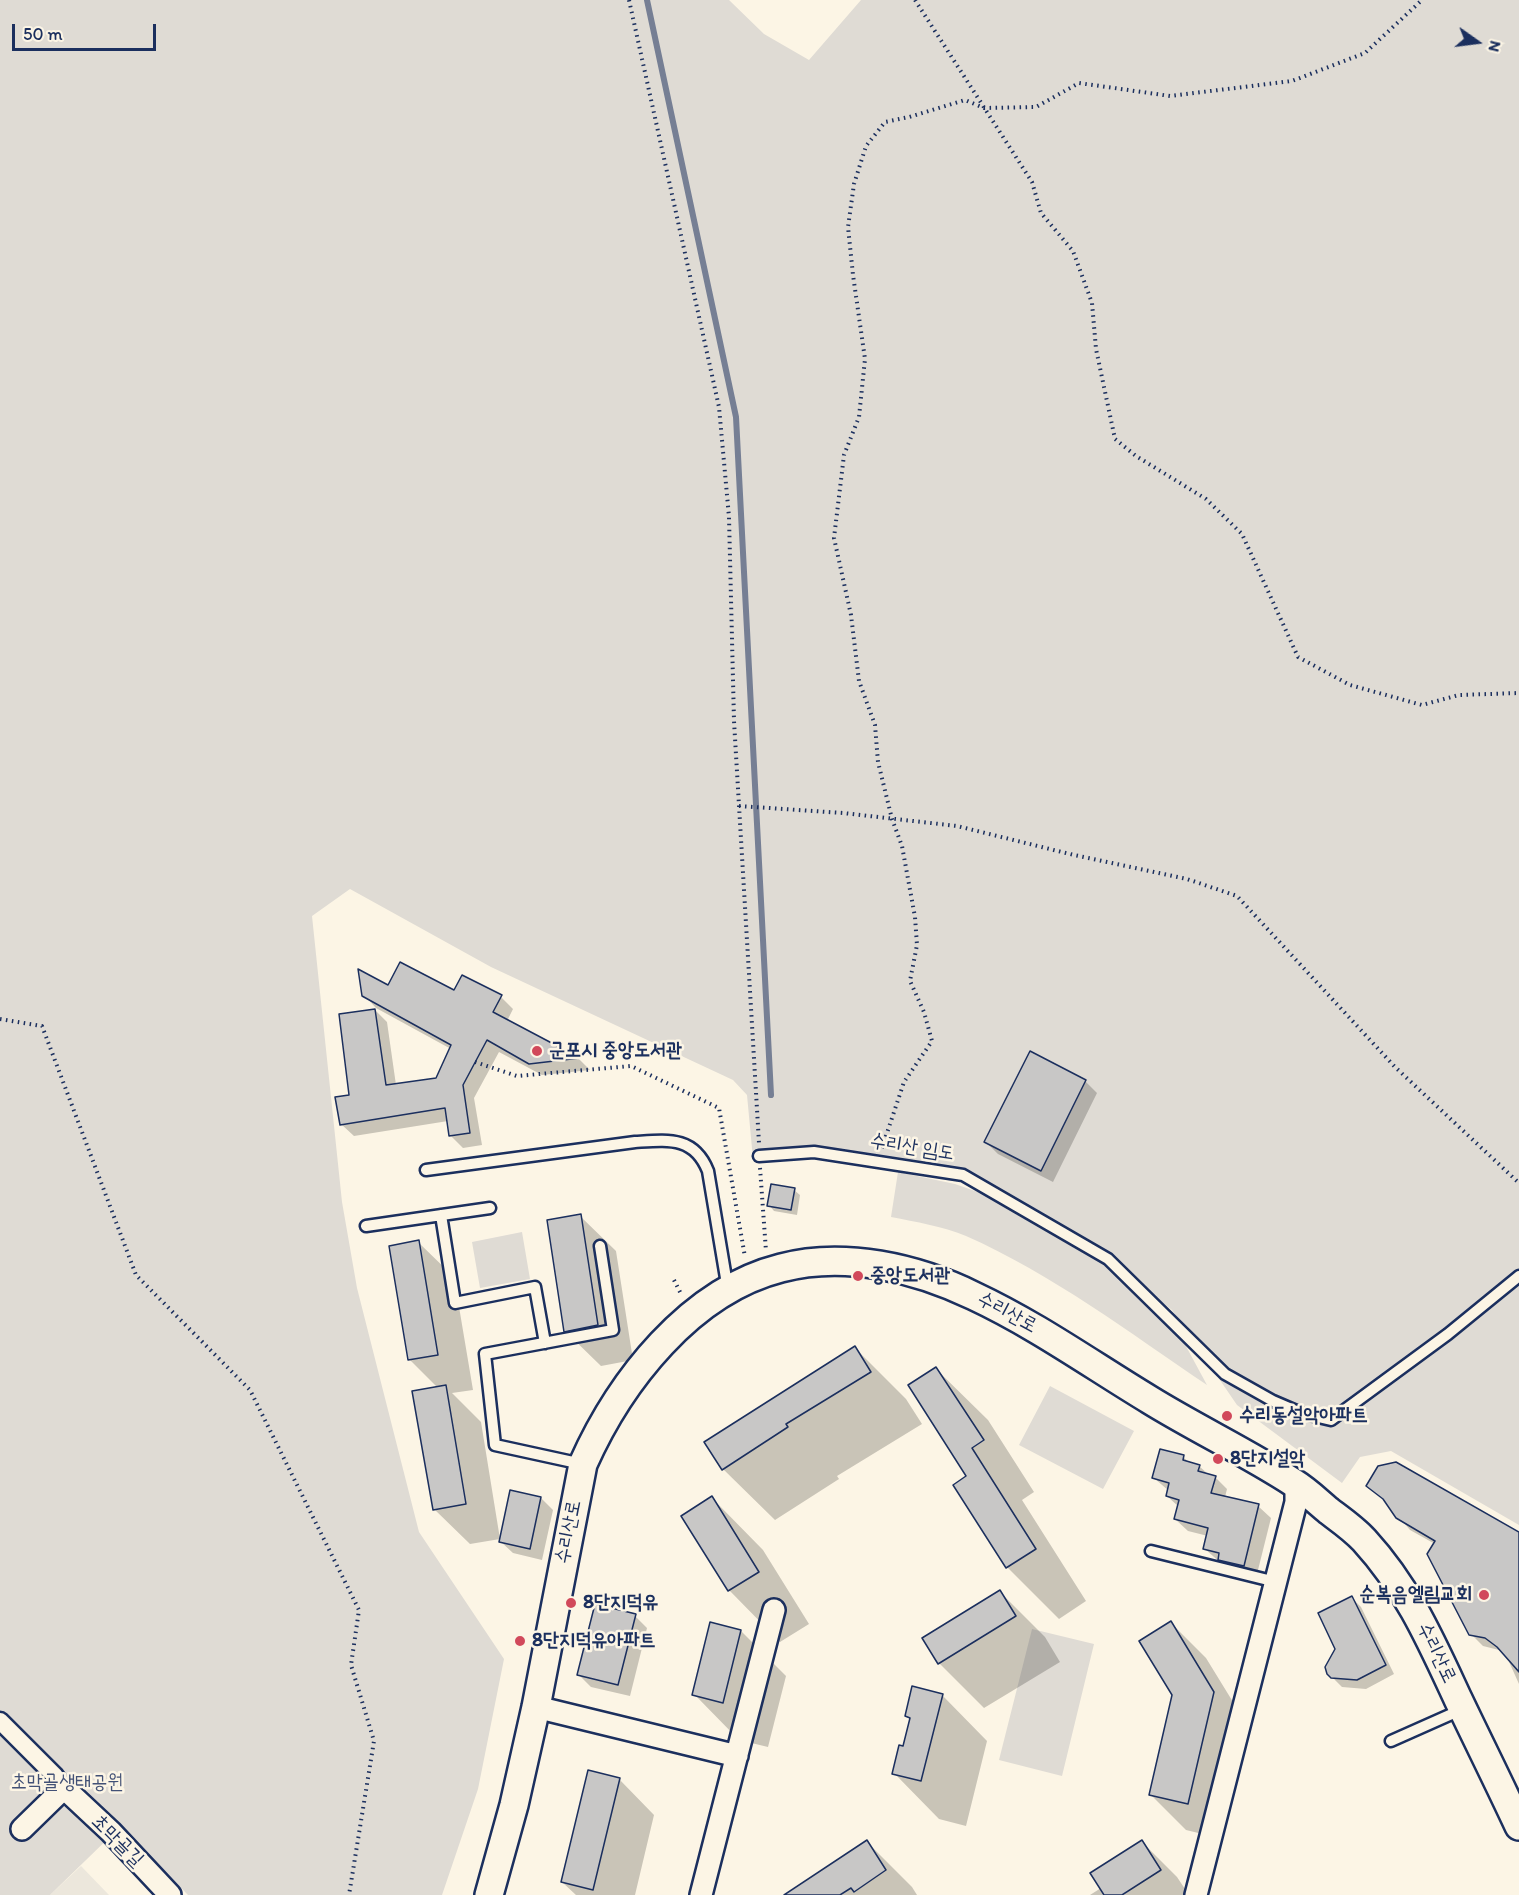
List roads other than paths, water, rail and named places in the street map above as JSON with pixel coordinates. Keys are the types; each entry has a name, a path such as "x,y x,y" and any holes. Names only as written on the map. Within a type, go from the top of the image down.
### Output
{"street":[{"name":"수리산로","path":"489,1895 514,1805 536,1707 583,1464 594,1439 641,1366 666,1338 692,1315 748,1280 783,1267 818,1262 874,1265 904,1270 972,1294 1044,1333 1173,1414 1296,1484 1362,1538 1400,1585 1426,1631 1519,1826"},
{"path":"1196,1895 1296,1502 1296,1484"},
{"path":"701,1895 774,1610"},
{"path":"536,1707 737,1756"},
{"name":"초막골길","path":"0,1721 64,1788 111,1832 170,1895"},
{"path":"22,1829 64,1788"}],"lane":[{"path":"426,1170 635,1142 662,1140 686,1144 699,1154 708,1172 748,1280"},
{"name":"수리산 임도","path":"759,1156 814,1152 963,1175 1108,1259 1225,1374 1273,1401 1301,1413 1331,1420 1448,1334 1519,1276"},
{"path":"366,1226 490,1208"},
{"path":"441,1215 455,1303 535,1287 545,1343"},
{"path":"583,1464 495,1445 485,1354 613,1330 600,1246"},
{"path":"1151,1551 1276,1582"},
{"path":"1391,1741 1463,1709"}],"waterway":[{"path":"647,0 736,417 771,1095"}],"place":[{"name":"군포시 중앙도서관","path":"537,1051"},
{"name":"중앙도서관","path":"858,1276"},
{"name":"수리동설악아파트","path":"1227,1416"},
{"name":"8단지설악","path":"1218,1459"},
{"name":"순복음엘림교회","path":"1484,1595"},
{"name":"8단지덕유","path":"571,1603"},
{"name":"8단지덕유아파트","path":"520,1641"}],"park label":[{"name":"초막골생태공원","path":"67,1783"}]}
